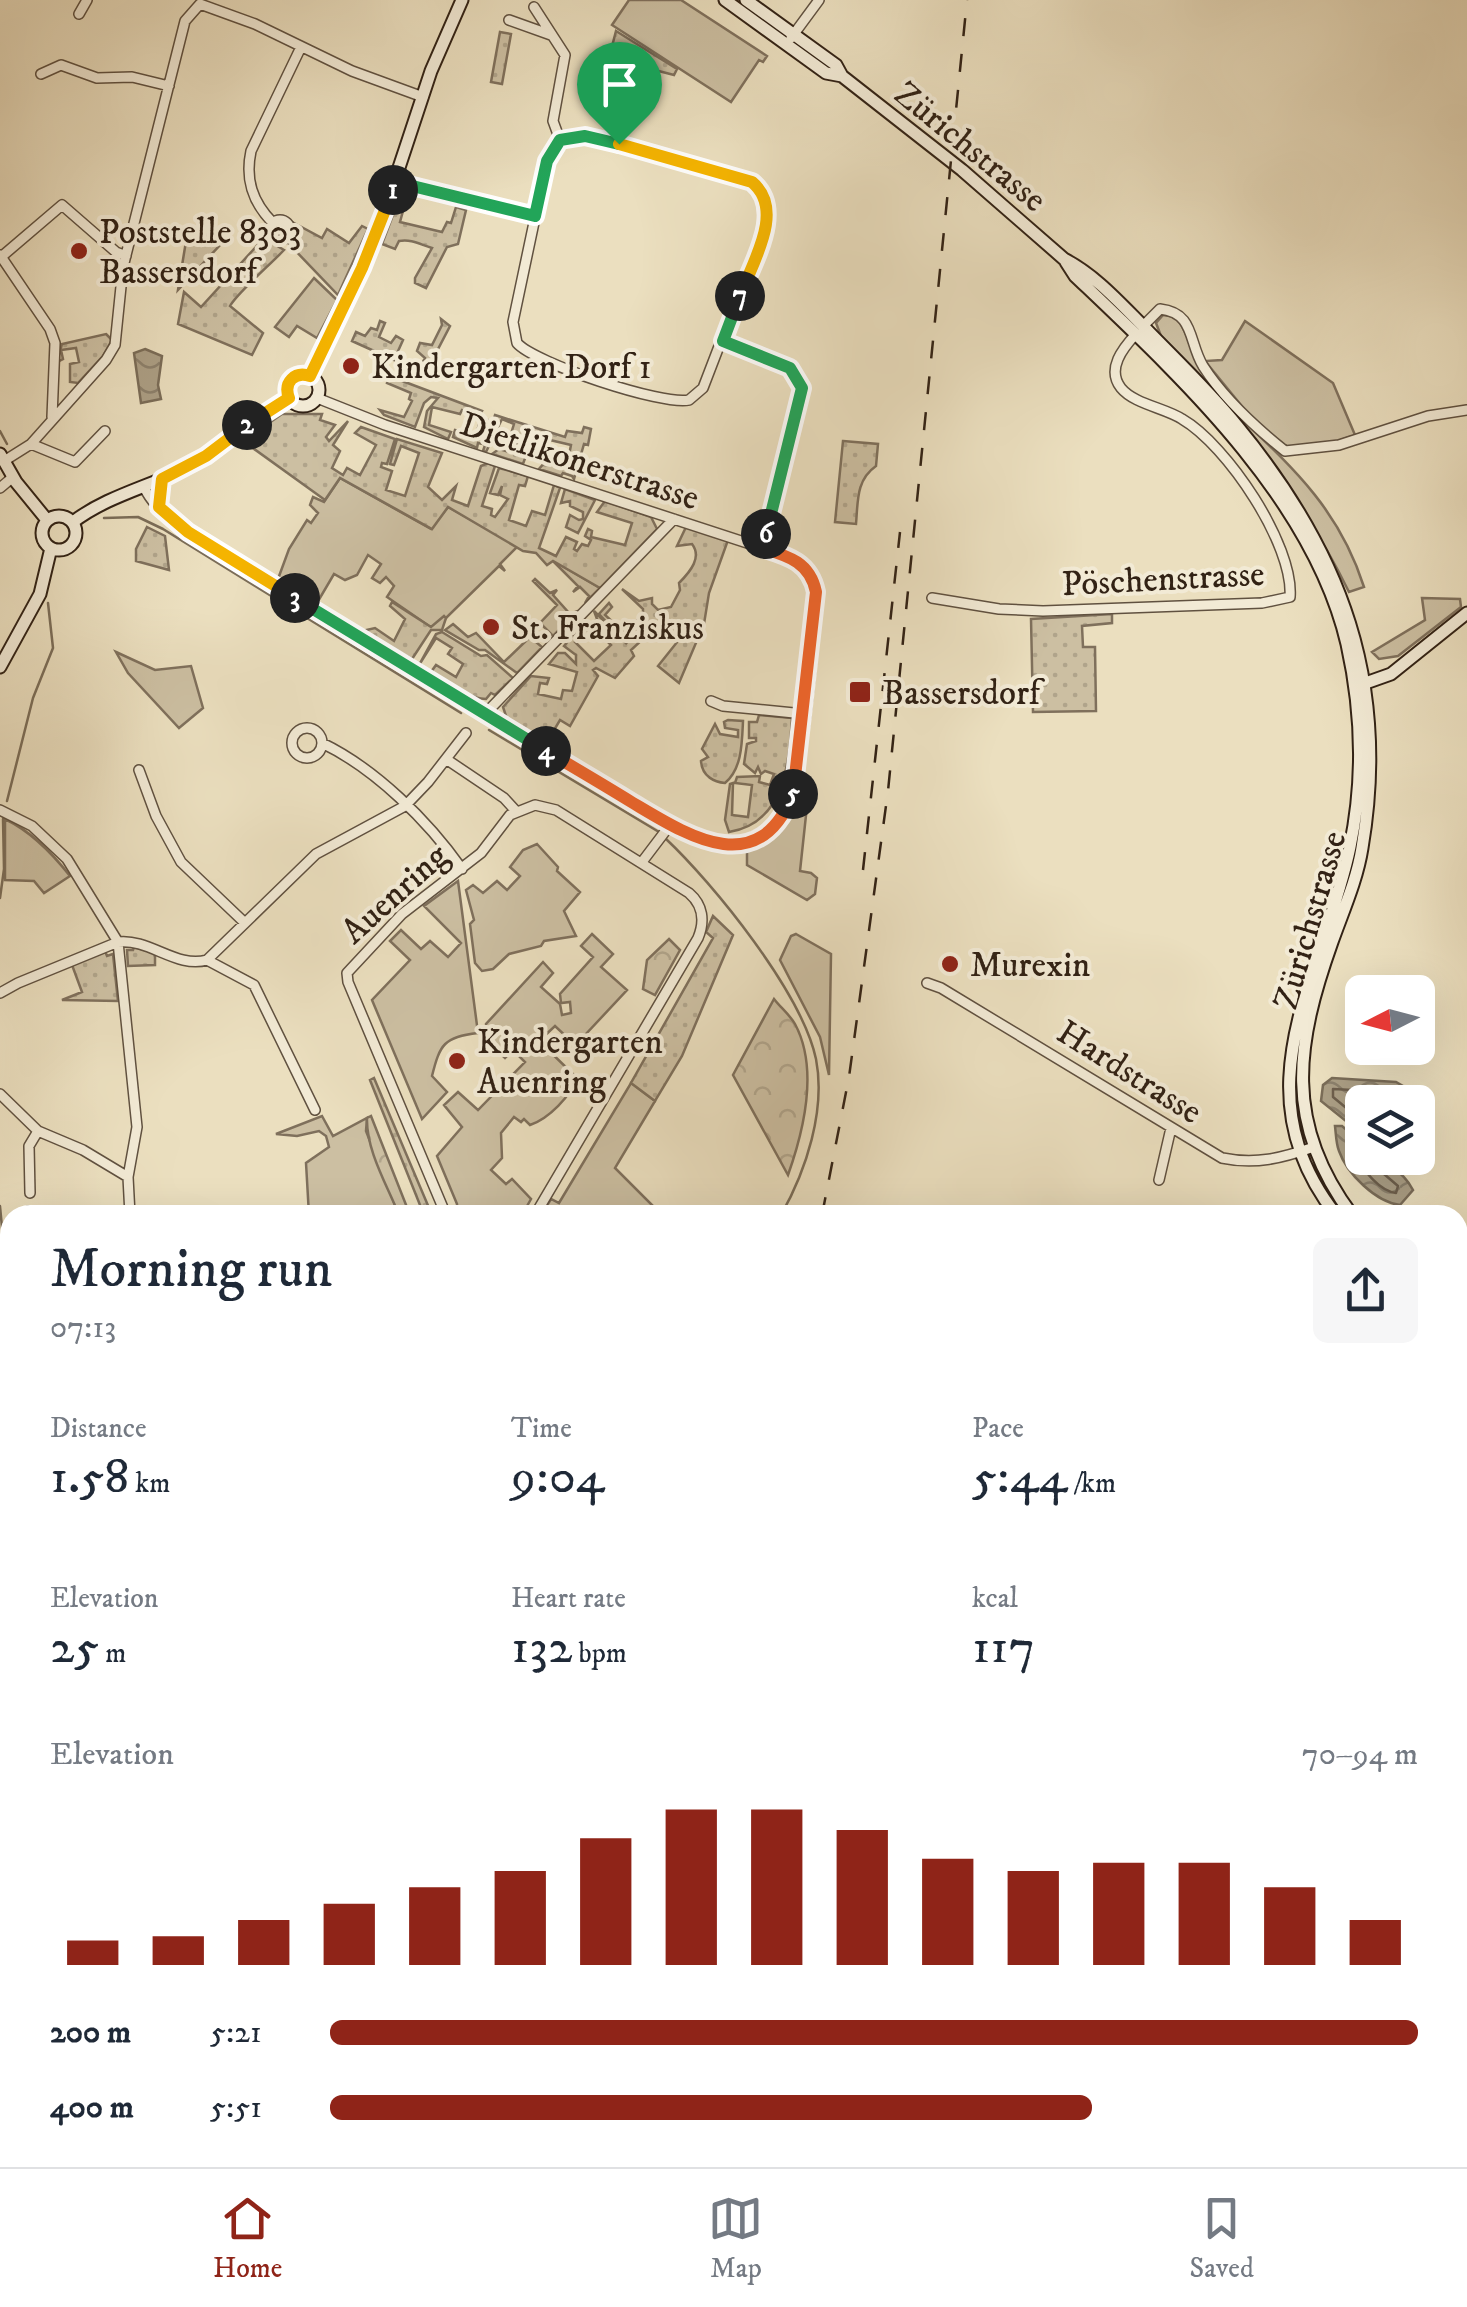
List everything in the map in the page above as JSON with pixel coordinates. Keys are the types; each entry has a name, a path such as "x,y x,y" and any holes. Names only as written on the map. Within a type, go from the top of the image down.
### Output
{"main road":[{"path":"310,376 371,248 423,96 462,0"},
{"name":"Zürichstrasse","path":"724,0 791,39"},
{"name":"Zürichstrasse","path":"746,0 826,73 842,76 962,170 1064,258 1083,269 1139,330 1202,384 1287,490 1320,548 1343,614 1359,679 1371,758 1362,853 1316,986 1304,1042 1302,1091 1308,1149 1316,1183 1330,1205"},
{"path":"300,374 310,376 318,385 317,398 310,405 300,406 289,398 287,388 291,379 300,374"},
{"path":"72,522 94,506 162,479 206,456 289,398"},
{"path":"2,457 47,520"},
{"path":"47,520 62,516 72,522 76,531 73,542 60,550 50,548"},
{"path":"0,668 40,594 50,548 42,535 47,520"},
{"path":"1359,679 1391,674 1467,613"},
{"name":"Zürichstrasse","path":"1308,1149 1345,1205"}],"street":[{"path":"79,14 88,0"},
{"path":"791,39 818,0"},
{"path":"2,457 30,444 115,345 126,256 185,22 199,2 377,82 423,96"},
{"path":"534,7 566,55 553,121 560,140"},
{"path":"510,20 551,36"},
{"path":"273,222 257,203 248,168 251,150 301,47"},
{"path":"41,74 61,65 97,78 132,77 168,86"},
{"path":"585,136 752,182 760,189 768,206 768,220 723,341 698,394 682,402 613,385 522,350 513,332 513,322 535,216 547,161 560,140 585,136"},
{"path":"396,182 535,216"},
{"path":"52,417 54,343 50,329 0,257 62,205 116,252 126,256"},
{"path":"1139,330 1160,309 1176,310 1184,319 1204,367 1222,391 1254,426 1285,451 1340,445 1428,416 1467,410"},
{"name":"Pöschenstrasse","path":"932,598 999,609 1043,611 1262,602 1290,597 1288,568 1267,522 1227,458 1204,434 1181,418 1120,388 1116,362 1139,330"},
{"path":"723,341 790,368 802,388 762,548"},
{"name":"Dietlikonerstrasse","path":"317,398 386,425 798,561 811,574 815,586 804,714"},
{"path":"30,444 75,462 105,431"},
{"path":"0,488 13,477"},
{"path":"159,507 162,479"},
{"path":"144,487 159,507 188,532 485,714 664,832 718,844 751,839 784,813 794,792 804,714 724,706 711,700"},
{"path":"485,714 674,520"},
{"path":"0,993 118,942 133,940 183,960 207,960 316,854 405,806 466,733"},
{"path":"322,743 344,753 405,806 462,869"},
{"path":"446,760 504,798 516,811 530,805 551,808 642,862 695,898 702,916 700,933 541,1205"},
{"path":"139,770 156,816 181,862 245,924"},
{"path":"0,810 32,826 66,859 118,942 137,1127 128,1176 129,1205"},
{"name":"Auenring","path":"442,1205 347,978 349,970 402,914 482,853 516,811"},
{"path":"642,862 664,832"},
{"path":"207,960 254,985 315,1110"},
{"name":"Hardstrasse","path":"928,983 1203,1149 1239,1162 1280,1159 1308,1149"},
{"path":"0,1094 38,1131 95,1156 128,1176"},
{"path":"1160,1180 1171,1128"},
{"path":"30,1193 29,1146 38,1131"}],"green space":[{"path":"629,0 681,0 767,56 763,62 759,60 731,102 612,25"},
{"path":"616,31 677,69 674,75 609,58"},
{"path":"500,32 511,34 502,84 491,82"},
{"path":"399,199 398,210 403,211 400,222 442,232 447,222 451,223 456,207 466,210 458,244 447,247 426,288 415,283 415,278 432,248 408,241 399,241 395,249 382,244"},
{"path":"294,223 322,238 327,229 349,243 362,226 368,229 338,295 289,244 295,236"},
{"path":"188,229 212,236 221,244 178,290"},
{"path":"264,238 284,250 230,306 263,333 252,355 178,324 184,292 201,307"},
{"path":"314,278 337,300 317,338 297,326 289,337 275,327"},
{"path":"1163,315 1175,317 1181,324 1211,386 1161,336 1156,323"},
{"path":"441,319 450,326 424,376 417,372 425,358 417,351 420,343 432,345"},
{"path":"380,321 385,323 379,337 391,343 396,336 403,340 394,360 352,341 356,332 365,336 371,328 377,330"},
{"path":"1245,321 1333,383 1355,435 1286,448 1254,421 1205,361 1222,360"},
{"path":"106,334 112,340 103,356 78,383 70,382 70,364 79,362 76,348 61,350 63,359 57,362 62,344"},
{"path":"389,376 482,411 479,416 432,407 429,425 451,432 448,439 424,427 427,411 438,398 431,397 424,403 415,427 380,410 404,417 412,401 411,393 387,383"},
{"path":"1232,410 1293,470 1327,511 1354,559 1364,587 1349,592 1309,521"},
{"path":"282,414 322,414 320,420 335,425 326,437 329,441 348,421 333,445 340,451 332,468 343,475 347,468 360,475 376,445 355,433 361,427 395,439 387,464 382,463 381,467 392,471 386,490 405,496 419,453 401,446 394,465 390,464 397,439 442,453 428,487 442,500 456,486 452,500 468,506 481,466 495,466 482,506 492,509 491,515 495,517 508,499 500,495 502,486 498,495 490,493 499,468 528,476 525,486 519,485 509,520 526,526 532,511 545,515 554,485 560,488 539,548 556,556 566,537 577,542 577,551 582,544 588,546 588,529 592,531 591,537 625,545 632,523 597,512 605,501 651,517 657,529 600,588 553,561 547,565 536,553 523,551 448,507 432,529 340,478 325,500 243,441"},
{"path":"495,415 565,437 567,431 582,433 584,427 591,429 574,479 539,469 547,460 567,466 571,445 533,436 523,464 492,454 499,449 513,453 517,441 510,437 514,424 502,419 486,452 483,451"},
{"path":"481,417 490,421 483,444 478,443 477,448 453,437 455,430 476,435"},
{"path":"843,441 878,444 876,466 859,492 856,524 835,522"},
{"path":"340,478 431,529 448,507 518,546 500,564 505,571 499,566 432,628 387,597 394,586 386,577 380,583 372,578 381,564 368,555 357,575 345,580 334,574 317,603 278,579 289,549 307,520 311,523 318,513 310,505 313,497 324,502"},
{"path":"565,489 595,500 578,533 566,527 570,515 579,520 583,519 583,512 570,506 570,501 561,503"},
{"path":"147,527 165,536 169,570 136,561 136,549"},
{"path":"686,527 728,540 709,593 704,624 679,683 658,666 678,641 658,625 631,650 634,656 615,678 593,670 598,676 570,726 560,720 547,742 507,719 503,707 531,676 549,678 547,684 540,683 538,694 561,699 563,690 572,691 577,672 549,664 558,653 565,653 576,664 576,655 564,646 585,621 590,627 575,642 594,661 611,645 591,625 597,619 594,611 627,644 599,614 609,603 612,607 605,615 625,633 643,614 643,609 622,589 639,601 652,598 658,610 671,607 680,590 679,583 695,559 692,544 677,546"},
{"path":"552,560 600,588 585,603 589,596 580,587 573,592 578,586"},
{"path":"535,579 550,593 557,590 553,595 570,614 578,611 553,636 540,623 557,605"},
{"path":"1422,598 1460,599 1461,607 1398,656 1379,659 1372,652 1425,620"},
{"path":"392,602 431,627 446,618 442,630 431,630 412,659 362,631 375,628 394,641 405,619 390,606"},
{"path":"1112,614 1112,623 1082,626 1083,647 1095,647 1096,711 1033,712 1031,619"},
{"path":"453,624 468,637 476,633 504,662 530,637 542,647 517,673 485,650 445,630"},
{"path":"442,632 481,656 487,655 513,678 486,699 464,693 431,672 436,665 456,677 463,664 448,654 452,648 436,638 419,665 436,634"},
{"path":"116,652 155,670 191,666 203,708 179,728 128,673"},
{"path":"759,715 792,718 786,771 773,804 762,817 729,832 725,820 730,784 733,783 732,815 748,817 752,785 735,783 737,777 760,776 759,782 770,785 774,774 761,774 758,767 755,773 744,764 747,744 756,741 749,738 749,722 757,722"},
{"path":"743,721 743,729 738,763 725,783 706,775 701,761 708,757 702,749 715,724 720,734 738,737 738,730 725,728 724,722"},
{"path":"807,806 800,871 817,878 815,894 807,900 747,865 747,850 766,840"},
{"path":"5,819 41,844 70,876 44,893 34,881 5,880"},
{"path":"537,844 558,867 557,871 580,892 564,911 576,936 544,941 541,946 509,954 493,969 482,971 475,963 470,924 474,920 466,890 473,885 483,893 497,881 507,890 520,876 510,867 523,850"},
{"path":"458,881 478,1033 451,1040 441,1049 432,1076 447,1092 422,1119 372,1000 410,960 390,941 401,930 421,949 430,941 448,957 461,943 424,906"},
{"path":"713,916 733,935 682,1056 655,1101 631,1083 713,938 706,932"},
{"path":"592,934 613,954 601,967 627,990 586,1034 600,1048 589,1058 555,1026 539,1041 576,1077 574,1084 558,1106 537,1122 530,1125 514,1117 501,1133 502,1158 491,1170 506,1184 512,1179 531,1199 528,1205 457,1205 437,1156 462,1127 444,1105 458,1092 478,1110 525,1062 513,1050 505,1058 488,1042 486,1024 543,962 553,973 541,987 560,1004 562,1015 571,1013 570,1002 561,1003 560,994 593,957 581,946"},
{"path":"796,934 831,954 829,1075 820,1037 780,960 791,936"},
{"path":"669,939 680,950 655,995 643,989 647,960"},
{"path":"134,947 155,953 155,965 128,966 127,950"},
{"path":"105,951 107,956 113,954 118,1001 62,1000 82,992 72,965"},
{"path":"774,999 795,1024 808,1080 804,1119 788,1175 733,1075"},
{"path":"374,1078 428,1205 420,1205 370,1080"},
{"path":"631,1083 655,1101 615,1168 652,1205 547,1205 551,1199 559,1203"},
{"path":"322,1116 333,1136 367,1118 366,1131 395,1205 308,1205 306,1163 329,1147 326,1136 319,1131 297,1136 276,1134"},
{"path":"371,1116 406,1205 395,1205 370,1142 367,1118"}],"water":[{"path":"145,349 162,356 158,385 161,399 141,403 134,353"},
{"path":"1332,1078 1401,1085 1345,1085 1345,1120 1321,1101 1323,1085"},
{"path":"1335,1126 1342,1126 1345,1163 1339,1151"},
{"path":"1402,1175 1413,1190 1400,1205 1391,1203 1372,1193 1355,1177"}],"waterway":[{"path":"0,431 7,444"},
{"path":"104,518 138,517 163,529 461,713"},
{"path":"7,801 33,698 53,648 48,603"},
{"path":"489,730 659,832"},
{"path":"0,898 3,819"},
{"path":"665,838 754,941 808,1032 818,1079 816,1119 812,1140 786,1205"}],"railway":[{"path":"824,1205 849,1077 888,791 967,0"},
{"path":"863,870 900,532"}],"place":[{"name":"Poststelle 8303 Bassersdorf","path":"79,251"},
{"name":"Kindergarten Dorf 1","path":"351,366"},
{"name":"St. Franziskus","path":"491,627"},
{"name":"Bassersdorf","path":"860,692"},
{"name":"Murexin","path":"950,964"},
{"name":"Kindergarten Auenring","path":"457,1061"}],"route":[{"path":"585,136 619,144 752,182 766,197 768,220 723,341 790,368 802,388 762,548 798,561 816,586 796,784 789,804 776,822 760,835 732,844 708,843 681,832 198,539 159,507 162,479 206,456 289,398 291,379 300,374 310,376 362,268 396,182 535,216 547,161 560,140 585,136"}]}
